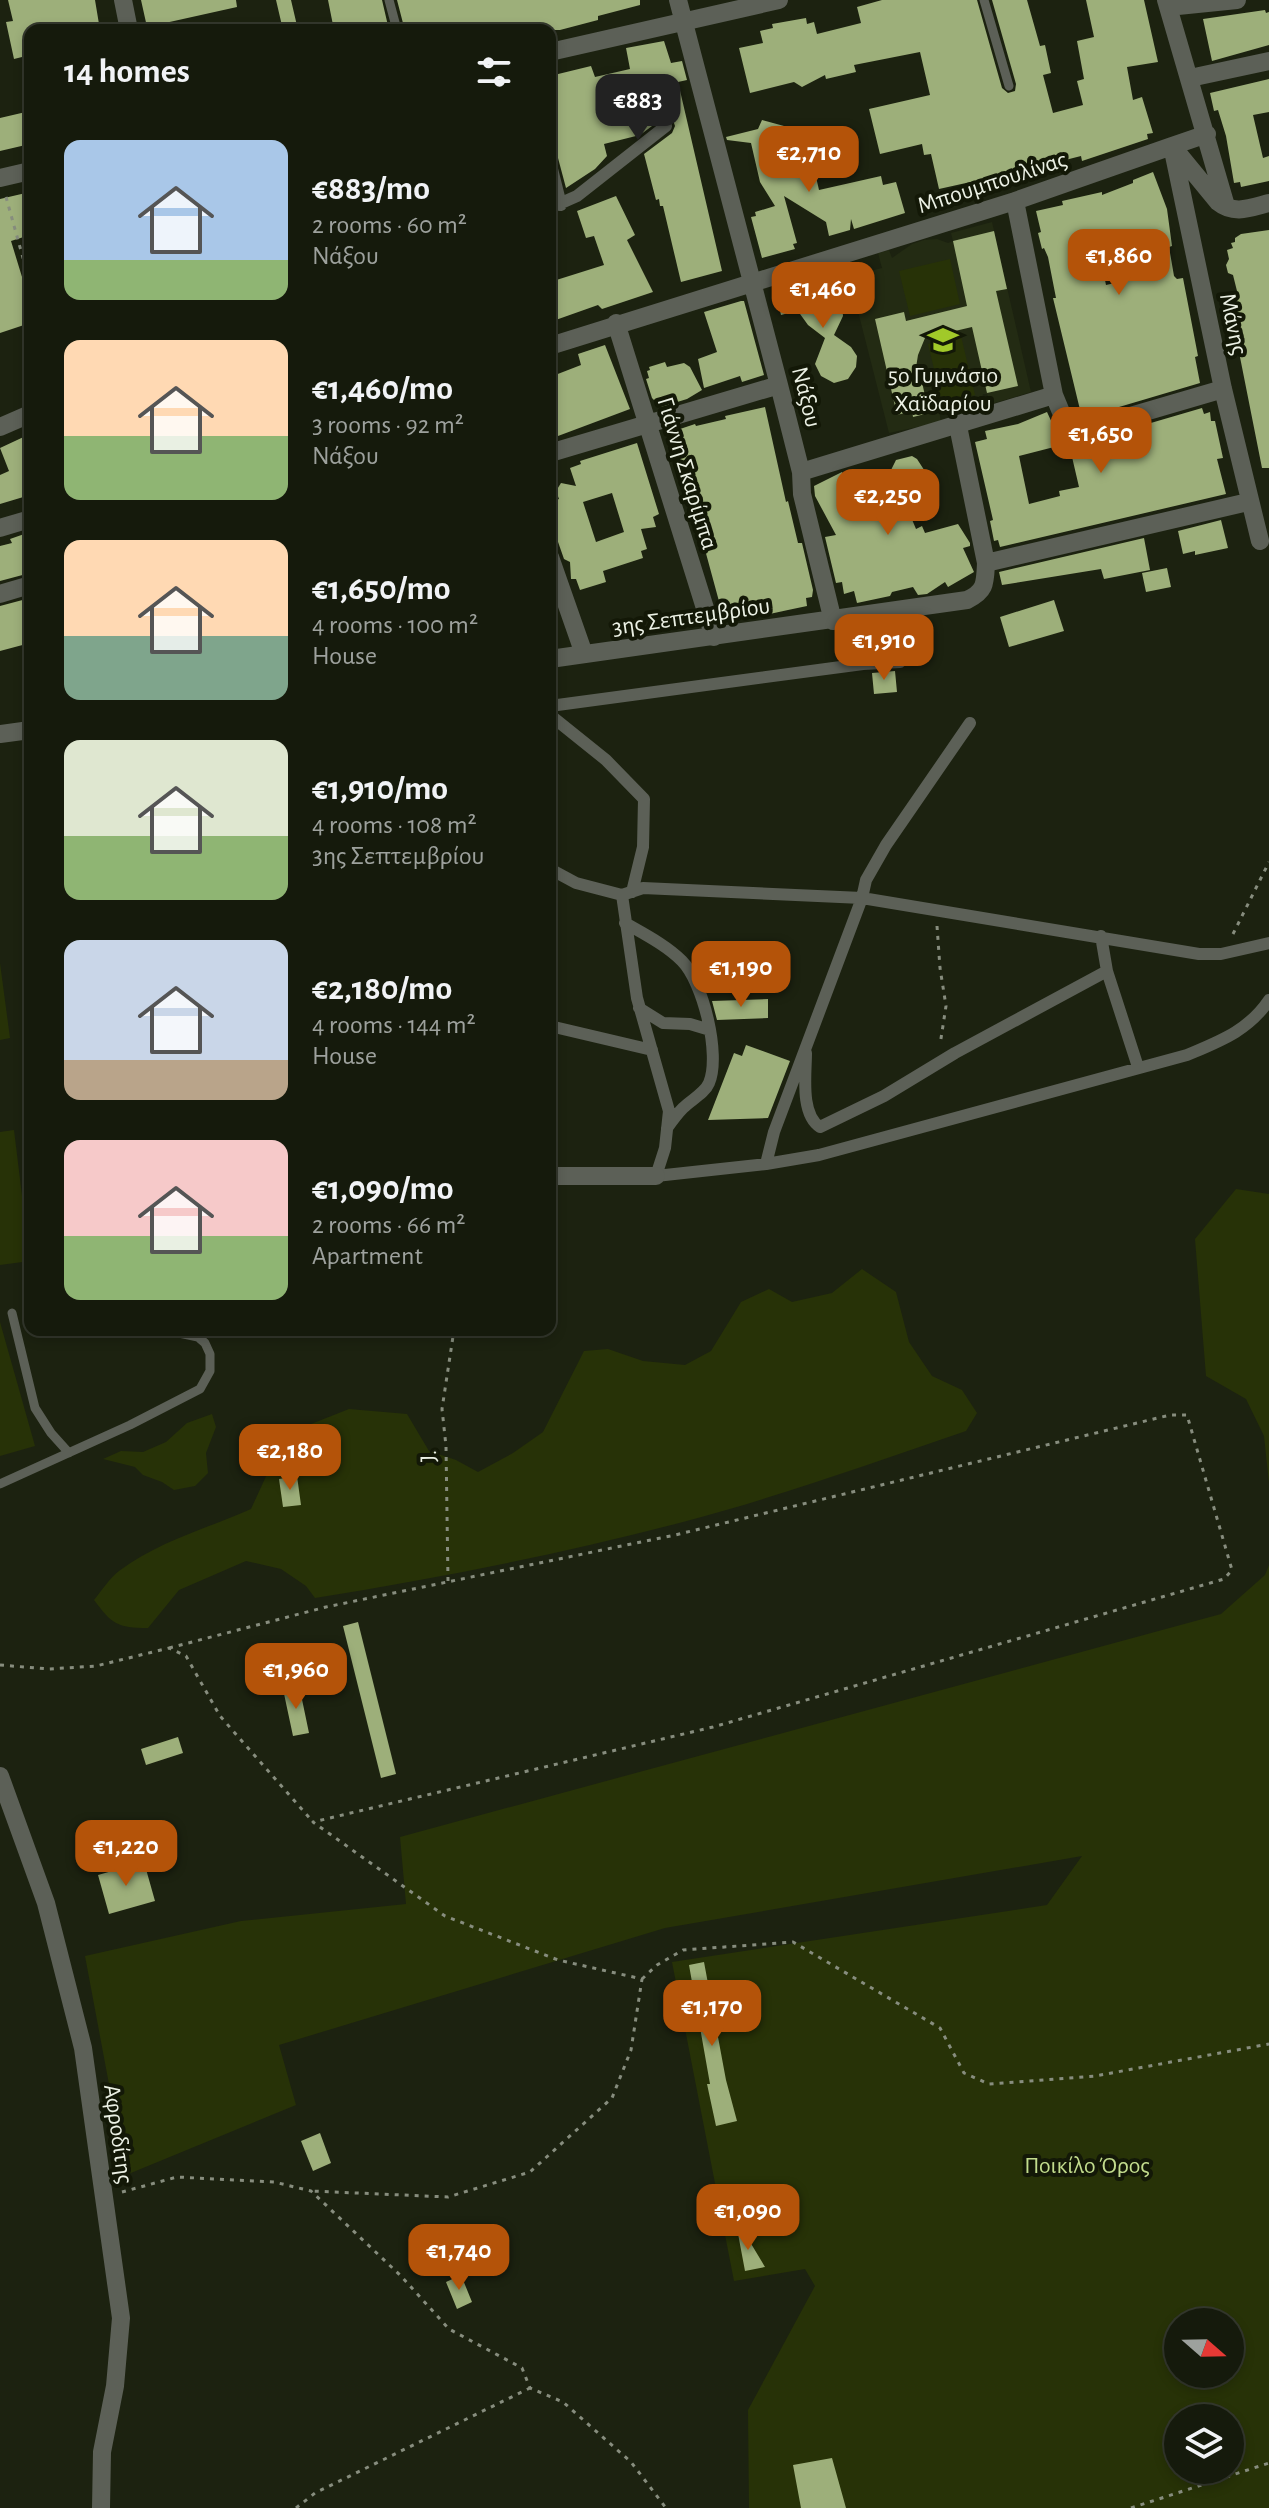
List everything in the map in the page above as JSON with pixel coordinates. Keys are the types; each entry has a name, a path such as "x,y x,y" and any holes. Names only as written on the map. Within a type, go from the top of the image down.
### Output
{"street":[{"path":"123,0 128,24"},
{"name":"Νάξου","path":"678,0 801,472 802,494 833,621"},
{"path":"1227,209 1167,3 1237,0"},
{"path":"556,51 767,1"},
{"path":"1190,78 1269,61"},
{"path":"556,206 577,196 666,126"},
{"path":"1207,134 1172,146 1218,202 1232,211 1269,203"},
{"name":"Μπουμπουλίνας","path":"556,344 1015,201 1172,146"},
{"name":"Μάνης","path":"1172,146 1248,502 1260,541"},
{"path":"0,178 24,172"},
{"path":"1015,201 1054,395 1068,429 1076,432 1223,389"},
{"name":"Γιάννη Σκαρίμπα","path":"616,323 714,637"},
{"path":"556,451 779,385"},
{"path":"801,472 1054,395"},
{"path":"0,427 24,417"},
{"path":"958,426 986,563 1248,502"},
{"path":"0,528 24,521"},
{"name":"3ης Σεπτεμβρίου","path":"556,658 967,600 980,594 985,583 986,563"},
{"path":"556,574 584,654"},
{"path":"0,594 24,587"},
{"path":"556,705 863,664 900,662"},
{"path":"556,720 606,760 644,799 643,847 627,894 625,923 639,1008 669,1111 665,1148 656,1176"},
{"path":"766,1164 774,1132 862,898 866,880 886,845 970,723"},
{"path":"0,734 24,731"},
{"path":"556,872 576,883 627,894 643,888 862,898 1199,954 1221,954 1269,943"},
{"path":"625,923 672,953 694,976 710,1030 714,1067 708,1087 681,1110 667,1128"},
{"path":"1101,936 1107,971 1138,1067"},
{"path":"805,1046 808,1110 820,1127 884,1096 1107,971"},
{"path":"556,1176 656,1176 766,1164 857,1146 1187,1055 1234,1036 1269,1000"},
{"path":"639,1008 663,1023 690,1024 710,1030"},
{"path":"556,1027 652,1050"},
{"name":"Αφροδίτης","path":"0,1776 46,1903 79,2034 121,2318 115,2386 102,2452 101,2508"}],"lane":[{"path":"389,0 395,24"},
{"path":"984,0 1009,86"},
{"path":"12,1313 35,1408 69,1453"},
{"path":"0,1484 200,1389 210,1371 210,1354 205,1343 193,1336"}],"path":[{"path":"0,178 24,262"},
{"path":"1221,954 1269,862"},
{"path":"928,908 937,924 946,1006 937,1064"},
{"name":"J.","path":"448,1583 446,1446 442,1409 453,1336"},
{"path":"0,1665 49,1669 96,1666 326,1607 675,1535 1170,1415 1187,1415 1232,1570 1224,1579 713,1727 313,1822"},
{"path":"169,1648 186,1656 220,1716 313,1822 445,1916 558,1960 642,1979"},
{"path":"104,2197 177,2177 274,2182 311,2191 448,2197 530,2172 612,2098 631,2050 642,1979 657,1965 683,1950 793,1942 940,2028 964,2073 989,2084 1095,2076 1269,2044"},
{"path":"311,2191 401,2276 449,2329 522,2368 530,2388 563,2402 631,2462 666,2508"},
{"path":"296,2508 315,2493 530,2388"},
{"path":"1131,2508 1269,2463"}],"shaded area":[{"name":"5ο Γυμνάσιο Χαϊδαρίου","path":"992,222 1031,392 991,404 987,394 983,394 981,402 966,414 939,411 941,422 889,433 849,276 882,268 878,253 889,250 892,258 924,240 937,239 948,243 953,241 951,233"}],"green space":[{"path":"950,259 960,304 910,316 899,271"},
{"path":"961,336 975,395 942,402 928,344"},
{"path":"0,963 10,1038 0,1040"},
{"path":"14,1130 24,1212 24,1262 0,1265 0,1132"},
{"path":"1236,1189 1269,1194 1269,1483 1264,1436 1246,1399 1206,1376 1195,1239"},
{"path":"862,1269 896,1292 909,1342 932,1376 962,1390 977,1413 966,1431 719,1512 591,1545 454,1574 315,1598 306,1586 281,1569 246,1561 179,1590 148,1628 116,1623 94,1600 116,1574 134,1561 166,1543 251,1509 268,1472 306,1426 349,1409 407,1414 429,1451 478,1472 543,1432 584,1351 608,1349 643,1361 685,1365 711,1351 741,1302 769,1289 792,1302 832,1293"},
{"path":"0,1322 35,1446 0,1456"},
{"path":"212,1414 216,1427 206,1453 208,1473 195,1486 174,1490 143,1475 135,1467 103,1459 121,1451 143,1452 166,1442 187,1423"},
{"name":"Ποικίλο Όρος","path":"1269,1565 1269,2508 749,2508 748,2410 815,2286 805,2269 734,2281 672,1962 1047,1905 1082,1856 665,1928 279,2045 296,2105 126,2175 85,1956 241,1921 406,1904 400,1837 1221,1614 1265,1575"}],"building":[{"path":"8,0 95,0 99,24 24,24 24,56 14,59 6,22 13,21"},
{"path":"141,0 236,0 237,7 160,24 146,24"},
{"path":"276,0 291,0 297,24 282,24"},
{"path":"328,0 382,0 388,24 333,24"},
{"path":"397,0 640,0 640,5 560,30 556,30 556,24 403,24"},
{"path":"882,0 977,0 1002,88 1008,93 1015,91 1016,84 992,0 1027,0 1040,46 1045,45 1051,73 1043,75 1053,113 1083,105 1077,81 1084,79 1077,41 1094,37 1086,0 1144,0 1158,62 1127,67 1133,100 1142,97 1153,133 1147,134 1148,139 1082,161 1081,156 1022,171 1023,175 995,183 993,177 939,189 931,154 924,155 922,144 880,154 869,109 930,95 920,52 854,65 856,72 826,79 825,75 802,87 794,82 750,93 739,48 763,43 760,31 773,28 772,24 806,18 807,24 814,22 817,34 861,23 857,7"},
{"path":"1265,10 1269,12 1269,45 1212,61 1203,19"},
{"path":"664,41 671,63 682,61 687,80 678,82 722,271 681,282 663,206 660,206 659,199 656,200 644,154 672,133 675,126 673,120 664,117 640,135 604,144 607,156 595,169 566,188 556,156 556,75 591,66 595,77 630,69 626,48"},
{"path":"1269,79 1269,112 1253,115 1263,158 1269,156 1269,181 1241,187 1240,182 1234,183 1226,136 1218,110 1214,111 1210,93"},
{"path":"24,112 24,145 0,151 0,118"},
{"path":"762,120 784,126 803,180 816,177 819,190 881,176 883,185 896,182 905,213 854,229 851,219 850,230 829,236 826,222 784,196 797,243 793,244 795,249 762,258 751,217 756,216 755,212 775,206 760,182 751,143 727,140 726,137 758,129"},
{"path":"1153,172 1167,209 1174,276 1183,278 1200,383 1082,418 1053,298 1056,298 1048,257 1042,249 1038,233 1041,232 1036,211 1063,205 1062,201 1102,192 1102,195 1133,183 1133,180","holes":["1127,231 1136,278 1106,285 1096,236"]},
{"path":"24,193 24,237 11,241 24,283 24,325 0,333 0,199"},
{"path":"616,196 635,235 627,240 653,292 602,309 598,305 556,320 556,280 604,265 594,236 586,238 577,211"},
{"path":"1269,230 1269,468 1262,468 1237,342 1234,343 1230,323 1235,318 1232,300 1239,299 1233,275 1228,273 1226,265 1229,259 1227,250 1233,248 1231,243 1235,242 1235,238 1241,234"},
{"path":"994,231 1007,289 996,291 1018,386 987,393 972,327 925,338 918,355 914,380 921,378 929,413 913,417 912,411 897,415 875,319 904,312 906,321 967,306 953,241"},
{"path":"790,284 794,301 825,290 838,296 842,302 843,316 834,335 851,347 857,356 856,367 848,379 834,383 821,376 815,364 825,338 808,325 795,307 796,311 781,315 775,288"},
{"path":"744,301 764,375 742,382 740,376 704,388 698,359 717,352 704,312"},
{"path":"605,345 630,409 556,437 556,375 581,365 578,354"},
{"path":"665,362 667,367 684,363 690,367 702,390 687,399 661,407 652,398 646,379 649,378 649,367"},
{"path":"765,407 786,502 798,543 802,543 812,597 806,598 807,606 765,615 760,606 723,616 698,524 668,433"},
{"path":"1202,408 1204,414 1210,412 1211,421 1215,421 1223,458 1217,459 1226,494 1000,547 998,540 994,541 990,521 993,520 975,442 987,439 985,431 1018,424 1047,412 1058,446 1019,456 1029,504 1060,496 1059,491 1079,487 1069,444 1079,444"},
{"path":"24,437 24,497 0,504 0,475 9,471 0,448"},
{"path":"637,443 659,514 653,517 656,527 641,529 647,549 641,551 643,558 603,571 606,582 580,590 576,579 571,579 570,562 564,559 556,536 556,500 559,499 556,491 561,483 576,486 570,468 581,464 580,461","holes":["612,493 624,532 596,542 583,502"]},
{"path":"912,456 930,479 900,491 916,529 922,526 925,533 958,524 970,543 970,546 963,548 974,572 948,587 945,582 927,594 918,595 913,587 857,603 854,591 844,594 842,582 836,583 825,537 836,535 815,496 814,486 842,472 850,488 863,477 874,477 891,470 896,460"},
{"path":"1221,520 1228,548 1195,555 1195,551 1183,554 1178,531"},
{"path":"24,534 24,575 0,581 0,546 12,543 10,539"},
{"path":"1144,538 1150,570 1104,579 1101,569 1002,585 999,572"},
{"path":"1167,568 1171,587 1146,592 1142,573"},
{"path":"24,600 24,645 0,651 0,606"},
{"path":"1054,600 1064,631 1009,647 1000,617"},
{"path":"895,671 897,692 874,694 872,673"},
{"path":"768,999 768,1018 717,1020 712,1001"},
{"path":"746,1045 790,1061 768,1118 708,1120 734,1053 742,1056"},
{"path":"297,1476 301,1505 283,1507 279,1479"},
{"path":"358,1622 396,1774 381,1778 343,1626"},
{"path":"299,1685 309,1733 293,1736 283,1689"},
{"path":"178,1737 183,1753 146,1765 141,1749"},
{"path":"144,1862 155,1901 109,1914 98,1875"},
{"path":"704,1962 726,2080 737,2121 716,2126 689,1965"},
{"path":"320,2133 331,2163 313,2171 301,2141"},
{"path":"738,2222 765,2267 745,2271"},
{"path":"461,2275 472,2302 457,2309 446,2282"},
{"path":"832,2458 846,2508 801,2508 793,2465"}],"place":[{"name":"5ο Γυμνάσιο Χαϊδαρίου","path":"943,340"}]}
